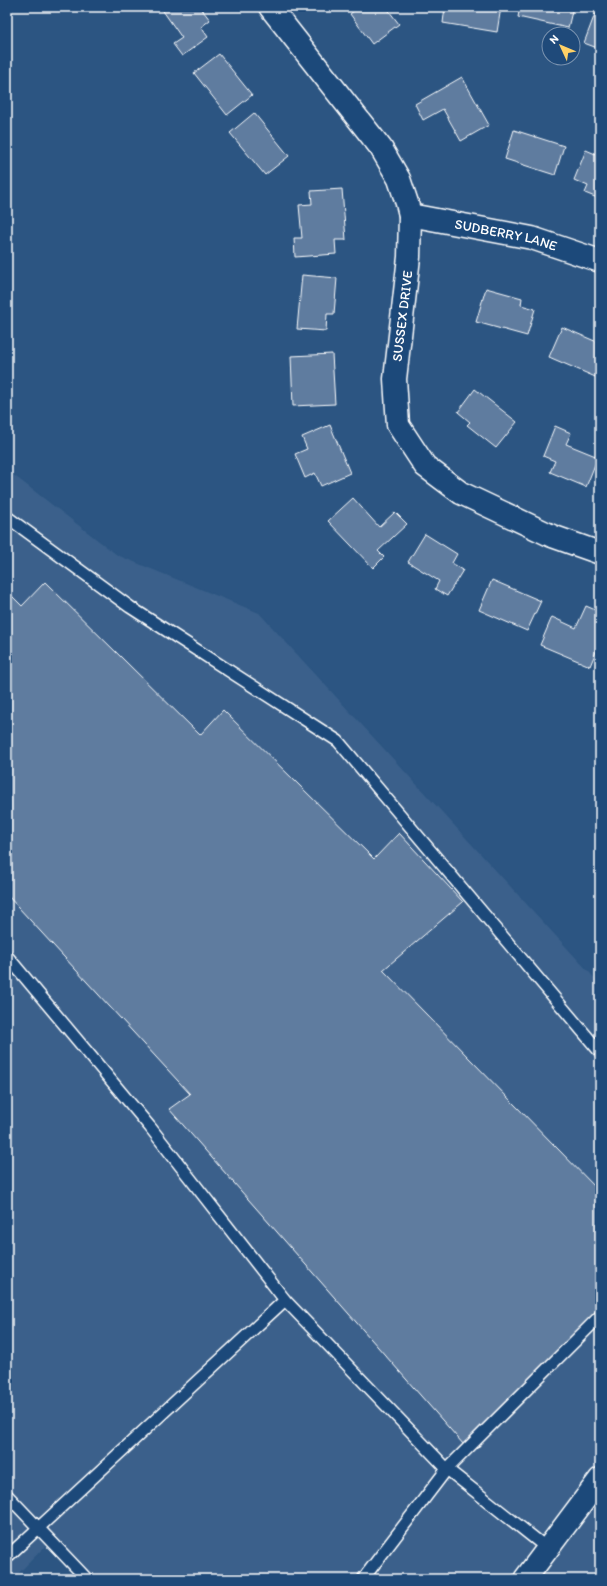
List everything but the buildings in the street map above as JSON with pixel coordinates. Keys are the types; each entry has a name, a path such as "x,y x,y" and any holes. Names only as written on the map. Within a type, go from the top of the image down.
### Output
{"street":[{"name":"SUSSEX DRIVE","path":"270,7 381,148 399,179 410,216 409,257 395,380 398,425 425,466 461,492 552,536 600,553"},
{"name":"SUDBERRY LANE","path":"410,216 532,238 600,261"},
{"path":"526,1579 600,1479"}],"lane":[{"path":"7,517 130,607 338,741 600,1052"},
{"path":"9,962 150,1127 285,1300 447,1469 548,1549"},
{"path":"7,1557 285,1300"},
{"path":"363,1579 447,1469 600,1316"},
{"path":"7,1495 87,1579"}],"shaded area":[{"path":"7,470 117,555 259,613 600,984 600,1579 97,1579 53,1538 13,1579 7,1579"}]}
